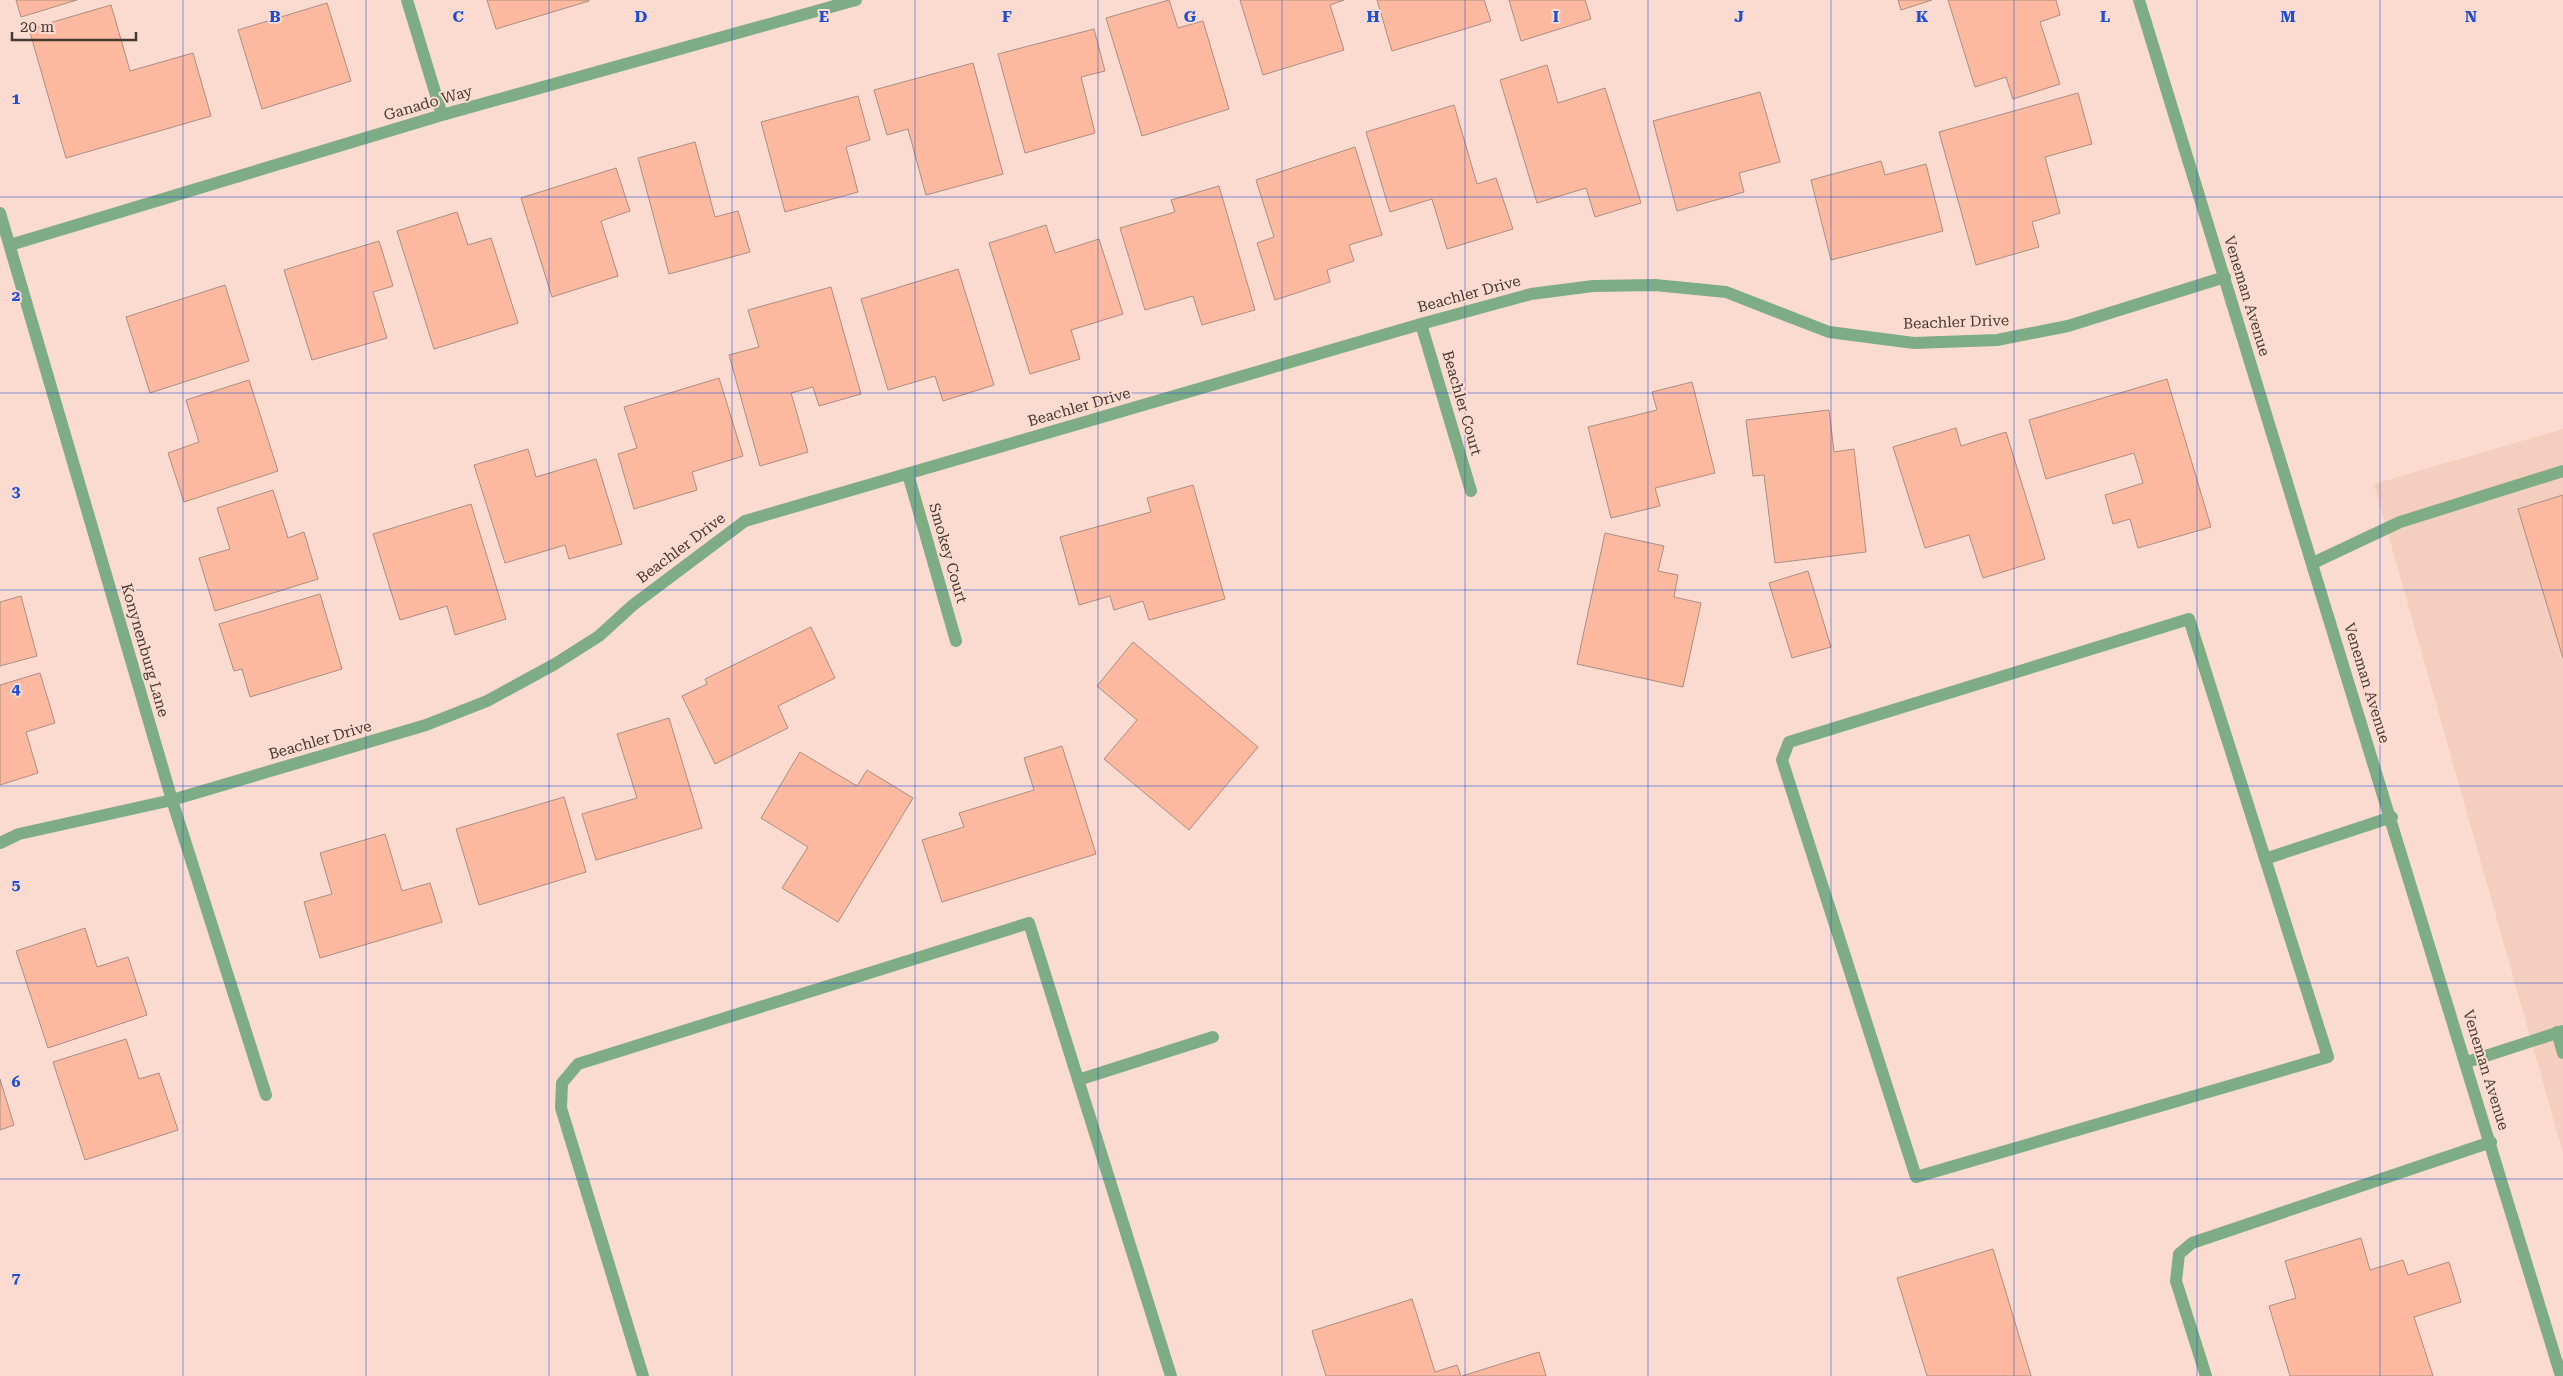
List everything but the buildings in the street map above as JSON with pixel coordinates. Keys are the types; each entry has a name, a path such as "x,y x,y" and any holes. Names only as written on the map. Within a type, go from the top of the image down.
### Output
{"street":[{"path":"407,0 442,115"},
{"name":"Ganado Way","path":"10,245 442,115 856,0"},
{"name":"Veneman Avenue","path":"2139,0 2392,817 2561,1376"},
{"name":"Konynenburg Lane","path":"0,213 172,800 266,1095"},
{"name":"Beachler Drive","path":"0,842 19,834 172,800 426,725 486,702 556,664 599,636 633,605 745,521 1421,324 1531,294 1593,286 1655,285 1726,292 1829,332 1914,342 1997,340 2068,326 2225,277"},
{"name":"Beachler Court","path":"1421,324 1471,491"},
{"path":"2313,563 2400,522 2563,471"},
{"name":"Smokey Court","path":"908,474 956,641"},
{"path":"2189,619 2265,859 2328,1057 1916,1177 1782,760 1789,742 2189,619"},
{"path":"2265,859 2392,817"},
{"path":"643,1376 561,1108 562,1083 578,1064 1029,923 1171,1376"},
{"path":"2467,1062 2560,1031 2563,1053"},
{"path":"1078,1080 1213,1037"},
{"path":"2206,1376 2176,1281 2179,1254 2192,1243 2491,1142"}],"shaded area":[{"path":"2563,429 2563,1153 2374,484"}]}
